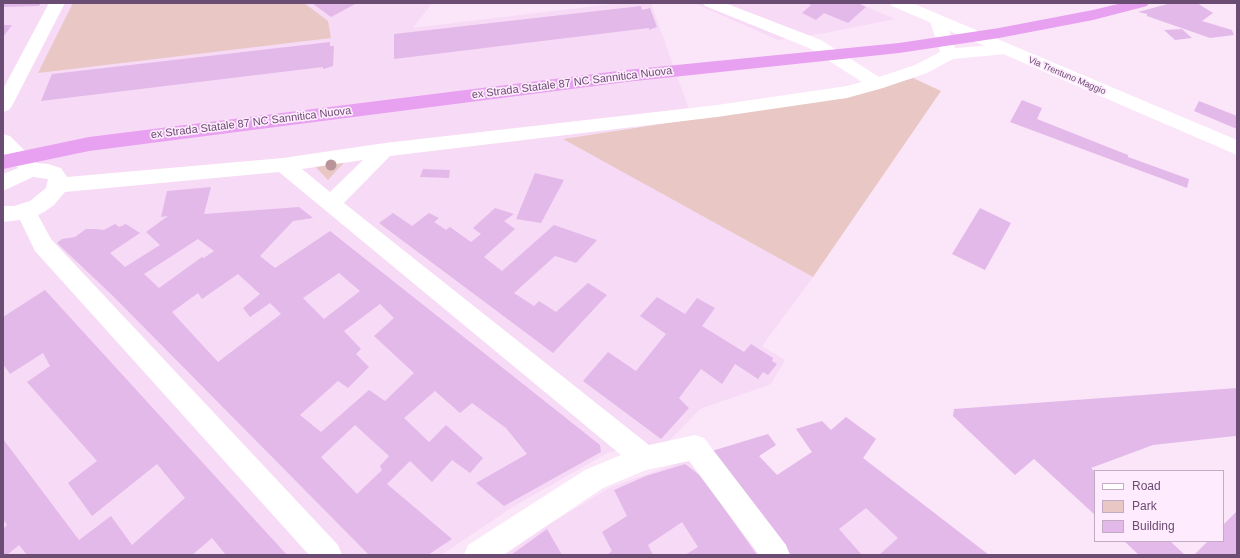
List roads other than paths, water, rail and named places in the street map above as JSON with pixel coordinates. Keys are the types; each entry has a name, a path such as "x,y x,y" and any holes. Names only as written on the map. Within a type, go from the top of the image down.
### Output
{"highway":[{"name":"ex Strada Statale 87 NC Sannitica Nuova","path":"3,162 89,144 626,76 899,48 999,33 1093,15 1141,3"}],"street":[{"path":"3,106 57,3"},
{"path":"710,3 815,44 877,84"},
{"name":"Via Trentuno Maggio","path":"898,3 1237,148"},
{"path":"938,21 949,54"},
{"path":"58,185 283,165 386,150 717,111 847,92 877,84 921,69 949,54 1006,49"},
{"path":"3,141 32,170"},
{"path":"331,203 386,150"},
{"path":"283,165 645,458"},
{"path":"3,184 15,176 32,170 41,170 54,173 58,178 58,185 54,193 47,200 14,213 328,555"},
{"path":"478,555 594,479 645,458 695,447 776,555"}]}
